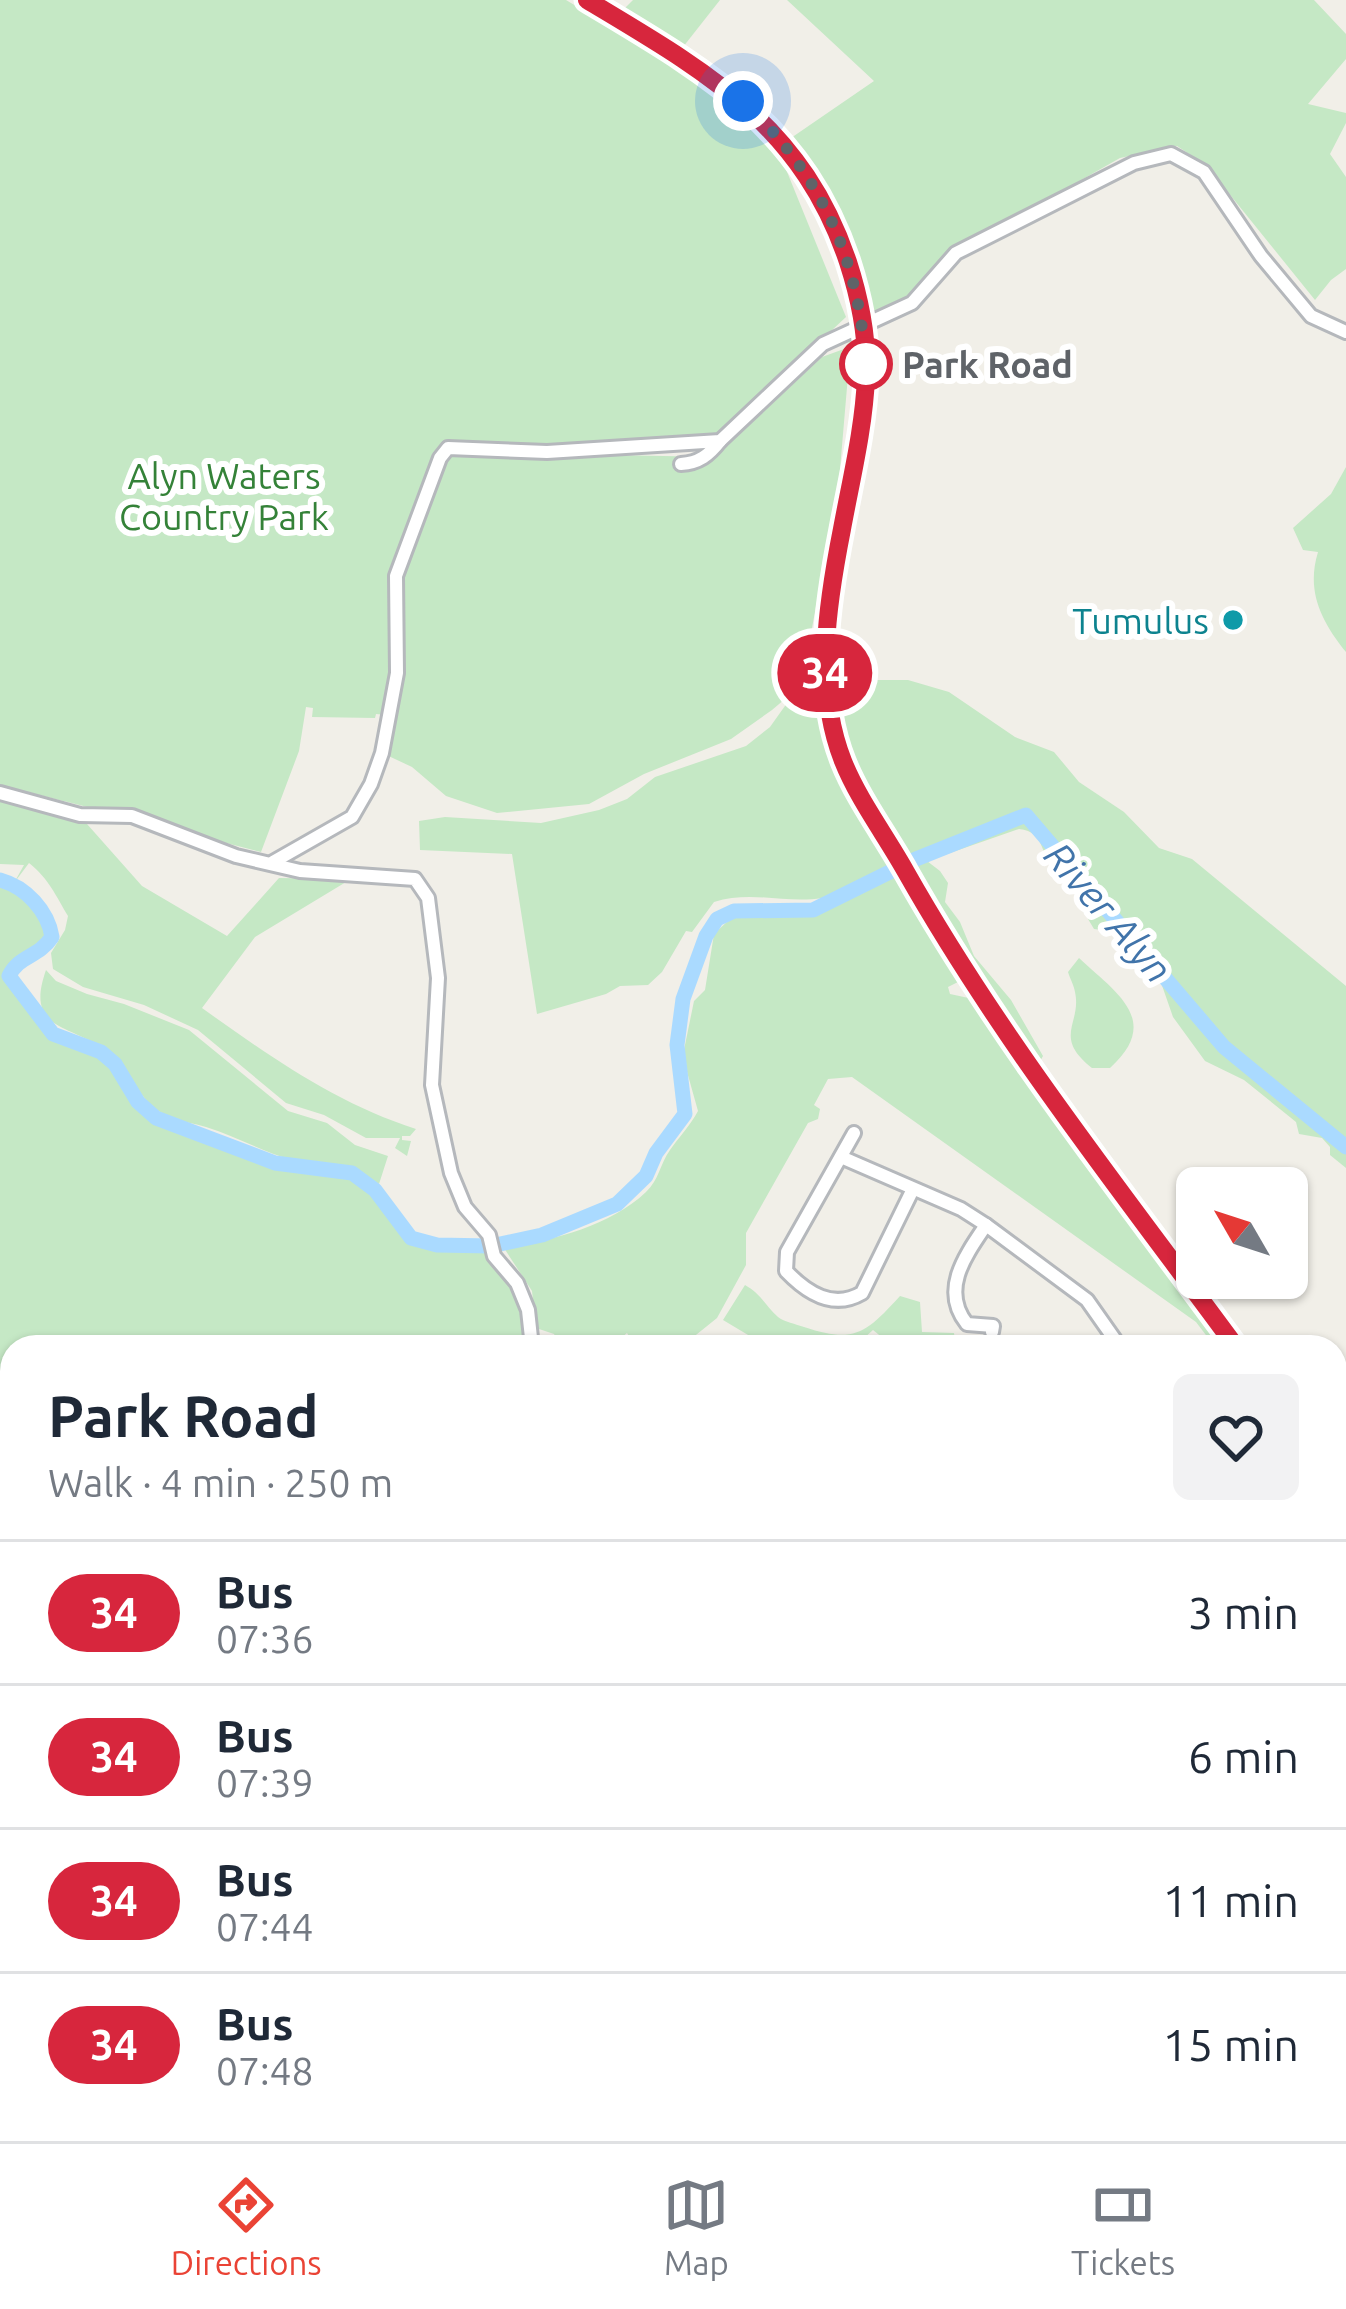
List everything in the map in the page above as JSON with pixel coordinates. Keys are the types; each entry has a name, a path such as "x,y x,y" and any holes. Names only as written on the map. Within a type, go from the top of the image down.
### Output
{"main road":[{"path":"587,0 717,80 789,148 830,215 865,325 866,378 831,585 825,684 843,761 960,966 1228,1335"}],"street":[{"path":"681,464 709,455 823,344 912,303 956,253 1134,163 1171,154 1204,172 1261,256 1311,316 1346,332"},
{"path":"273,862 352,817 371,784 382,753 397,673 396,576 440,458 448,448 548,452 720,442"},
{"path":"0,793 80,815 132,815 236,856 300,871 415,879 428,898 438,978 432,1085 451,1173 465,1207 489,1234 494,1256 518,1283 531,1335"},
{"path":"854,1133 787,1252 786,1271 801,1286 830,1300 848,1301 862,1292 913,1189"},
{"path":"841,1156 986,1225 1087,1300 1112,1335"},
{"path":"986,1225 955,1279 957,1311 967,1324 992,1325"}],"green space":[{"name":"Alyn Waters Country Park","path":"0,0 566,0 711,87 751,123 781,157 846,317 718,437 449,452 715,457 822,357 844,349 871,313 825,187 791,138 874,81 787,0 1314,0 1346,34 1346,59 1308,104 1346,113 1346,123 1330,154 1346,177 1346,269 1315,300 1206,165 1177,146 1120,158 954,252 910,301 876,316 850,352 839,481 810,639 785,699 731,739 644,774 589,804 497,813 446,796 412,767 380,752 386,715 312,717 313,708 306,707 299,751 261,852 64,801 55,817 87,824 142,886 227,936 279,878 351,879 255,937 202,1008 331,1092 416,1129 402,1136 411,1141 407,1156 395,1148 400,1138 366,1138 324,1115 286,1103 198,1030 144,1005 83,987 53,969 51,953 68,916 29,863 14,883 24,865 0,864 0,798 54,816 63,801 0,785"},
{"path":"633,0 720,0 683,47 622,11"},
{"path":"1346,467 1346,652 1318,605 1314,580 1318,552 1303,550 1293,528 1331,494"},
{"path":"859,680 908,680 949,692 1015,737 1054,752 1079,782 1124,812 1159,848 1192,859 1346,986 1346,1168 1330,1155 1322,1138 1299,1134 1296,1122 1244,1080 1205,1061 1173,1017 1158,974 1143,956 1127,952 1111,931 1094,929 1085,891 1057,874 1039,840 1019,829 927,861 948,883 945,902 960,922 974,956 1011,1000 1043,1056 1033,1063 902,858 855,769 833,693"},
{"path":"797,689 820,710 853,794 893,864 822,898 741,897 714,902 692,932 686,931 662,972 648,985 620,986 537,1014 512,854 420,850 419,821 445,817 541,823 599,810 627,799 655,777 746,746 770,727"},
{"path":"898,874 958,975 958,982 948,987 950,994 978,1000 1176,1276 1176,1299 1193,1299 1218,1335 1206,1335 1196,1322 852,1077 828,1079 814,1105 820,1109 818,1119 808,1123 746,1233 746,1265 717,1318 696,1335 555,1335 536,1328 532,1291 504,1248 597,1223 631,1204 654,1182 698,1111 684,1061 685,1045 694,1001 705,990 714,934 731,918 819,912"},
{"path":"0,880 14,883 42,908 52,937 36,956 14,966 9,976 53,1034 101,1052 156,1118 275,1163 352,1173 375,1190 411,1238 437,1245 491,1246 516,1284 528,1335 0,1335"},
{"path":"1079,958 1119,995 1133,1021 1133,1035 1110,1068 1092,1068 1073,1047 1076,1003 1068,972"},
{"path":"46,970 56,981 189,1030 288,1111 327,1123 355,1145 388,1156 379,1184 346,1169 281,1157 158,1111 110,1053 45,1013 41,989"},
{"path":"745,1285 781,1319 836,1335 748,1335 723,1320"},
{"path":"900,1296 920,1302 922,1332 954,1335 879,1335 873,1330 867,1335 836,1335 868,1327"}],"waterway":[{"name":"River Alyn","path":"0,880 27,894 50,927 52,937 47,944 9,976 53,1034 101,1052 156,1118 275,1163 352,1173 375,1190 411,1238 437,1245 491,1246 542,1235 617,1204 646,1176 656,1153 685,1114 677,1045 683,999 717,919 734,911 813,910 916,859 1026,815 1224,1047 1346,1147"}],"bus line":[{"name":"34","path":"587,0 692,63 743,101 789,148 830,215 865,325 866,376 831,585 825,684 843,761 960,966 1227,1335"}],"place":[{"name":"Park Road","path":"866,364"},
{"name":"Tumulus","path":"1233,620"}],"route":[{"path":"743,101 789,148 830,215 865,325 866,376 866,364"}]}
